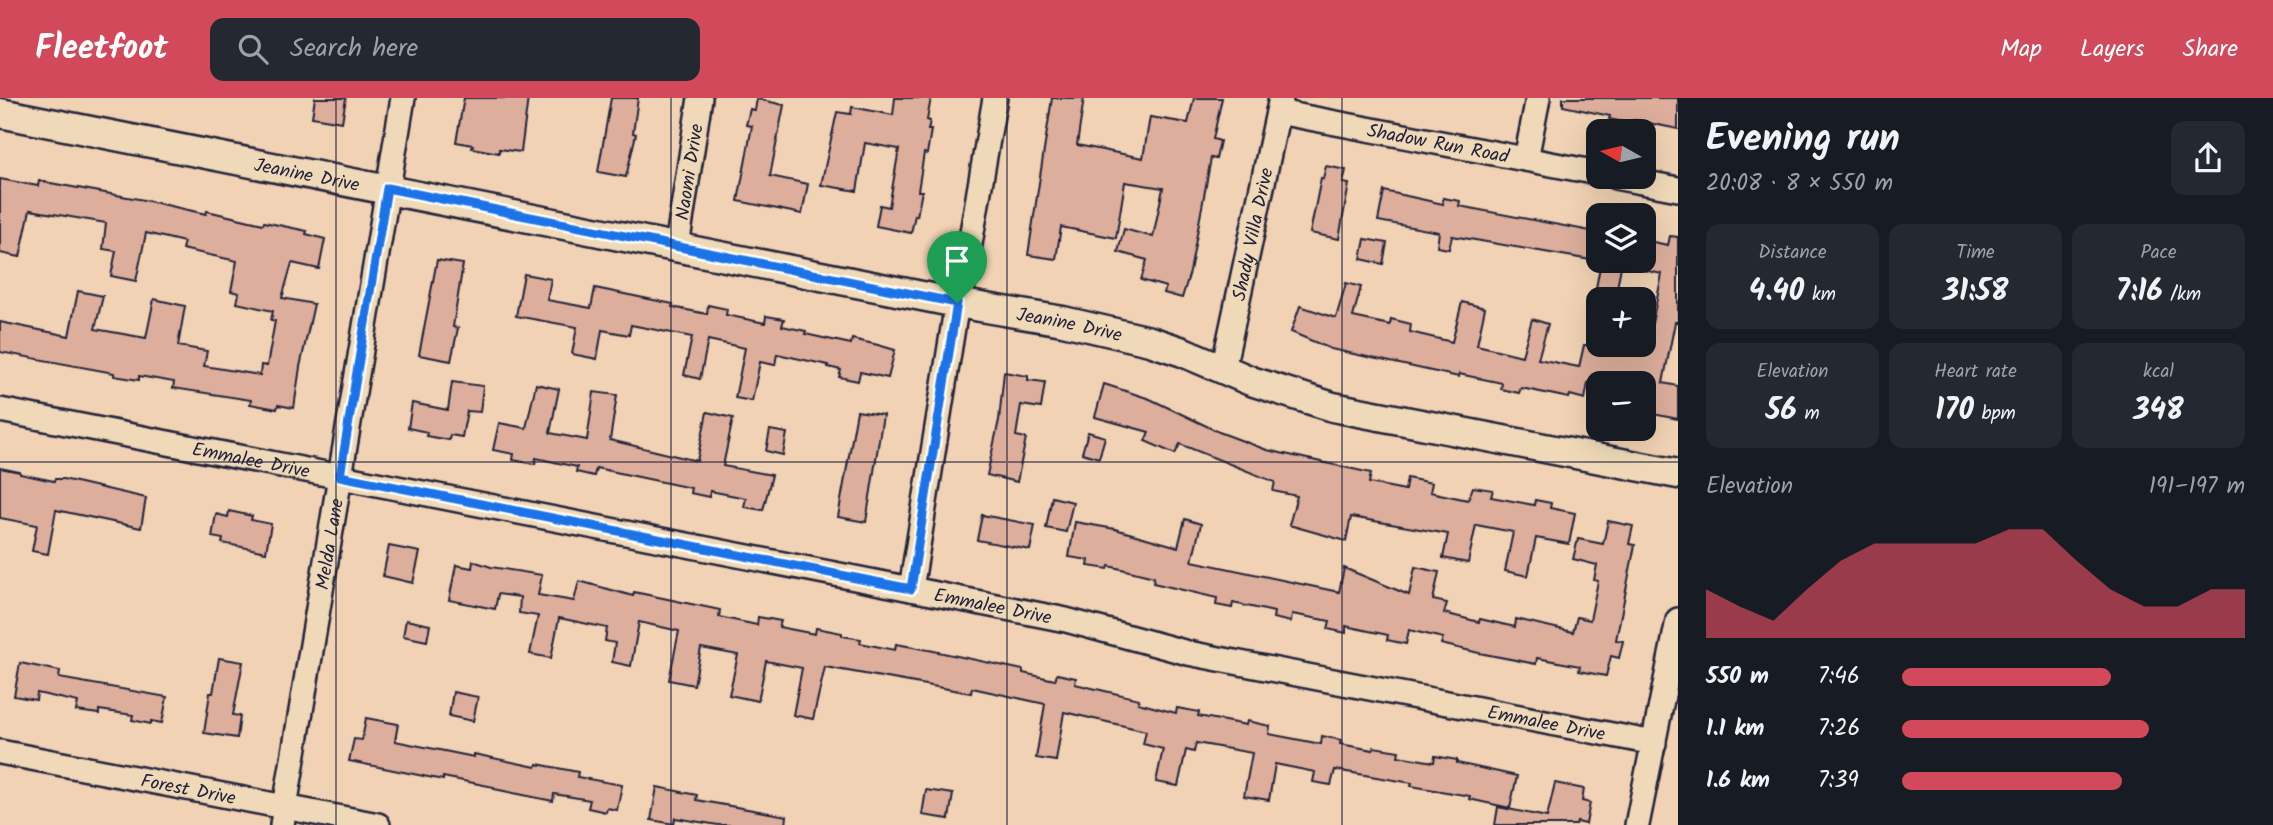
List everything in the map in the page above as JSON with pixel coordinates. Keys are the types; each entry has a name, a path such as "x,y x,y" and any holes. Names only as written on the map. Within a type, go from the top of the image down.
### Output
{"street":[{"name":"Melda Lane","path":"284,816 403,98"},
{"name":"Naomi Drive","path":"677,246 700,98"},
{"path":"911,589 957,303 963,285 995,98"},
{"path":"1526,159 1538,98"},
{"name":"Shadow Run Road","path":"1279,105 1586,171"},
{"name":"Shady Villa Drive","path":"1223,369 1279,105"},
{"name":"Jeanine Drive","path":"0,113 957,303 1063,321 1150,341 1251,381 1333,407 1678,474"},
{"path":"1656,185 1678,189"},
{"name":"Emmalee Drive","path":"0,410 1066,620 1188,653 1654,743"},
{"path":"1637,825 1678,620"},
{"name":"Forest Drive","path":"0,752 284,816 378,825"}],"building":[{"path":"315,98 346,98 342,122 312,117"},
{"path":"464,98 528,98 521,152 499,149 499,153 456,142"},
{"path":"611,98 638,98 633,133 636,134 626,177 598,172"},
{"path":"895,98 931,98 927,120 930,121 928,130 931,130 918,191 922,191 911,233 876,226 880,205 889,207 899,149 865,143 857,191 821,185 837,112 851,114 852,107 893,115"},
{"path":"1052,98 1084,98 1077,145 1143,158 1150,117 1188,123 1194,98 1222,98 1213,139 1220,141 1216,159 1211,158 1190,272 1182,298 1164,293 1166,287 1141,280 1147,260 1118,252 1124,229 1153,237 1163,188 1125,182 1116,238 1061,227 1056,259 1028,255"},
{"path":"1563,98 1678,98 1678,129 1656,124 1656,119 1609,119 1610,116 1563,106"},
{"path":"757,99 784,105 770,176 808,184 802,214 738,201 752,126 746,125 750,109 755,110"},
{"path":"1326,166 1346,170 1343,183 1349,184 1339,239 1310,233"},
{"path":"0,179 38,186 39,181 206,214 207,211 307,231 306,234 325,239 319,269 292,263 282,298 314,304 294,408 278,405 277,409 250,404 251,400 173,388 174,382 139,376 139,380 114,376 114,373 0,352 0,322 69,336 78,291 103,296 95,329 146,338 154,299 185,306 178,346 207,351 204,366 260,375 261,365 267,366 275,321 271,320 273,311 237,303 239,293 231,291 237,261 182,249 184,242 146,233 136,281 111,276 116,251 103,249 106,223 30,210 20,257 0,253"},
{"path":"1384,191 1443,204 1443,198 1460,201 1459,206 1586,230 1586,259 1452,236 1449,249 1437,247 1439,232 1378,221"},
{"path":"1670,236 1678,237 1678,322 1675,322 1663,383 1678,386 1678,419 1656,415 1656,371 1586,371 1585,399 1521,388 1519,393 1501,389 1502,383 1459,374 1459,377 1331,349 1291,332 1300,306 1336,318 1346,283 1361,287 1353,317 1390,325 1391,319 1411,324 1410,332 1452,342 1462,302 1485,308 1477,345 1522,356 1532,319 1548,324 1538,359 1579,367 1584,345 1586,357 1656,357 1656,304 1662,274 1656,273 1656,243 1668,245"},
{"path":"1365,239 1387,243 1383,264 1361,259"},
{"path":"437,260 463,264 453,327 458,328 451,361 419,355"},
{"path":"1599,273 1620,273 1617,287 1596,287"},
{"path":"524,274 551,279 547,300 591,308 595,288 707,314 708,305 727,309 726,315 765,323 766,316 784,319 782,326 806,331 805,334 851,344 852,339 895,350 888,378 860,372 858,381 839,377 841,370 828,365 777,354 775,365 760,362 752,401 735,398 745,348 708,340 700,379 684,375 692,337 631,325 629,335 602,330 597,359 572,354 577,327 516,316"},
{"path":"1004,372 1045,382 1041,408 1021,405 1016,436 1026,438 1017,482 987,475 999,420"},
{"path":"452,382 483,386 480,412 467,411 462,437 450,435 449,440 426,436 427,432 408,428 412,403 448,410"},
{"path":"536,384 559,389 550,433 587,440 594,392 617,395 610,440 697,461 707,412 733,418 723,466 772,475 763,510 744,507 746,498 710,491 709,497 690,493 691,488 596,468 594,476 576,472 577,467 536,458 535,464 513,460 514,454 493,450 499,423 526,428"},
{"path":"1104,384 1150,399 1219,432 1267,450 1371,473 1369,483 1405,490 1407,478 1432,483 1430,492 1468,500 1473,487 1493,490 1491,497 1534,505 1535,500 1551,503 1550,508 1575,513 1569,544 1536,538 1528,576 1505,571 1513,532 1476,525 1468,563 1443,558 1448,534 1351,517 1346,541 1289,525 1297,496 1273,491 1275,482 1180,444 1175,454 1145,441 1149,432 1095,417"},
{"path":"857,411 883,415 866,522 838,517"},
{"path":"770,430 787,433 783,455 766,451"},
{"path":"1088,432 1105,437 1099,458 1082,453"},
{"path":"0,468 146,498 141,528 56,510 48,554 32,551 37,525 0,518"},
{"path":"1052,497 1073,502 1066,532 1046,528"},
{"path":"229,511 271,524 266,552 222,543 223,539 212,537 216,514 228,517"},
{"path":"982,515 1035,525 1030,550 977,540"},
{"path":"1185,519 1201,524 1192,561 1339,592 1344,568 1409,595 1415,567 1439,572 1433,600 1447,603 1444,613 1515,627 1516,619 1573,632 1577,617 1590,620 1598,581 1594,580 1597,565 1573,559 1578,539 1603,544 1608,521 1633,526 1629,544 1635,545 1616,640 1623,641 1619,658 1611,656 1606,676 1579,671 1580,666 1537,658 1536,664 1479,653 1441,644 1443,638 1409,630 1406,644 1387,640 1388,635 1346,626 1346,633 1328,629 1330,621 1292,614 1291,622 1273,618 1274,612 1233,603 1232,608 1216,605 1217,598 1153,583 1154,577 1109,566 1108,569 1088,566 1089,560 1069,557 1075,522 1115,529 1178,547"},
{"path":"389,546 420,552 413,583 383,576"},
{"path":"473,561 491,567 542,575 538,595 574,601 579,581 633,596 634,592 720,610 719,617 757,625 758,617 781,621 779,627 815,634 816,628 842,633 842,636 861,639 860,643 895,650 896,644 1023,670 1023,673 1055,680 1057,674 1076,678 1075,684 1139,699 1138,703 1176,713 1177,708 1199,712 1198,716 1246,725 1247,721 1270,726 1269,734 1321,744 1322,736 1341,740 1340,744 1399,751 1398,756 1434,762 1435,756 1457,760 1457,763 1517,776 1510,808 1469,799 1470,796 1411,786 1412,783 1335,770 1331,785 1313,782 1315,772 1275,764 1269,800 1244,796 1252,753 1196,743 1194,752 1186,750 1178,786 1156,782 1163,749 1143,744 1146,731 1064,712 1056,761 1036,758 1045,704 972,688 971,693 825,667 813,719 793,715 802,668 766,661 758,701 729,695 738,655 701,648 694,685 669,680 679,631 639,622 631,666 612,662 615,643 605,641 607,628 559,618 551,658 530,654 538,616 519,613 520,597 498,594 495,609 449,600 456,565 472,568"},
{"path":"406,620 430,625 427,641 403,636"},
{"path":"219,658 243,662 233,715 240,716 237,738 204,733"},
{"path":"20,663 60,671 59,678 167,697 162,723 151,721 151,724 132,720 133,715 99,710 99,714 76,711 78,702 37,693 36,700 14,696"},
{"path":"453,692 478,697 473,721 449,716"},
{"path":"366,718 398,724 395,741 474,757 474,754 536,767 537,764 578,772 577,777 622,785 617,810 607,808 606,812 588,808 590,800 554,794 553,801 443,777 443,780 349,761 354,739 362,740"},
{"path":"1555,783 1584,789 1582,801 1590,803 1586,824 1495,825 1498,807 1547,817"},
{"path":"657,787 697,795 696,800 787,816 786,825 718,825 675,818 674,824 651,820"},
{"path":"926,790 953,794 949,819 922,815"}],"route":[{"path":"387,188 957,303 911,589 340,476 387,188"}]}
